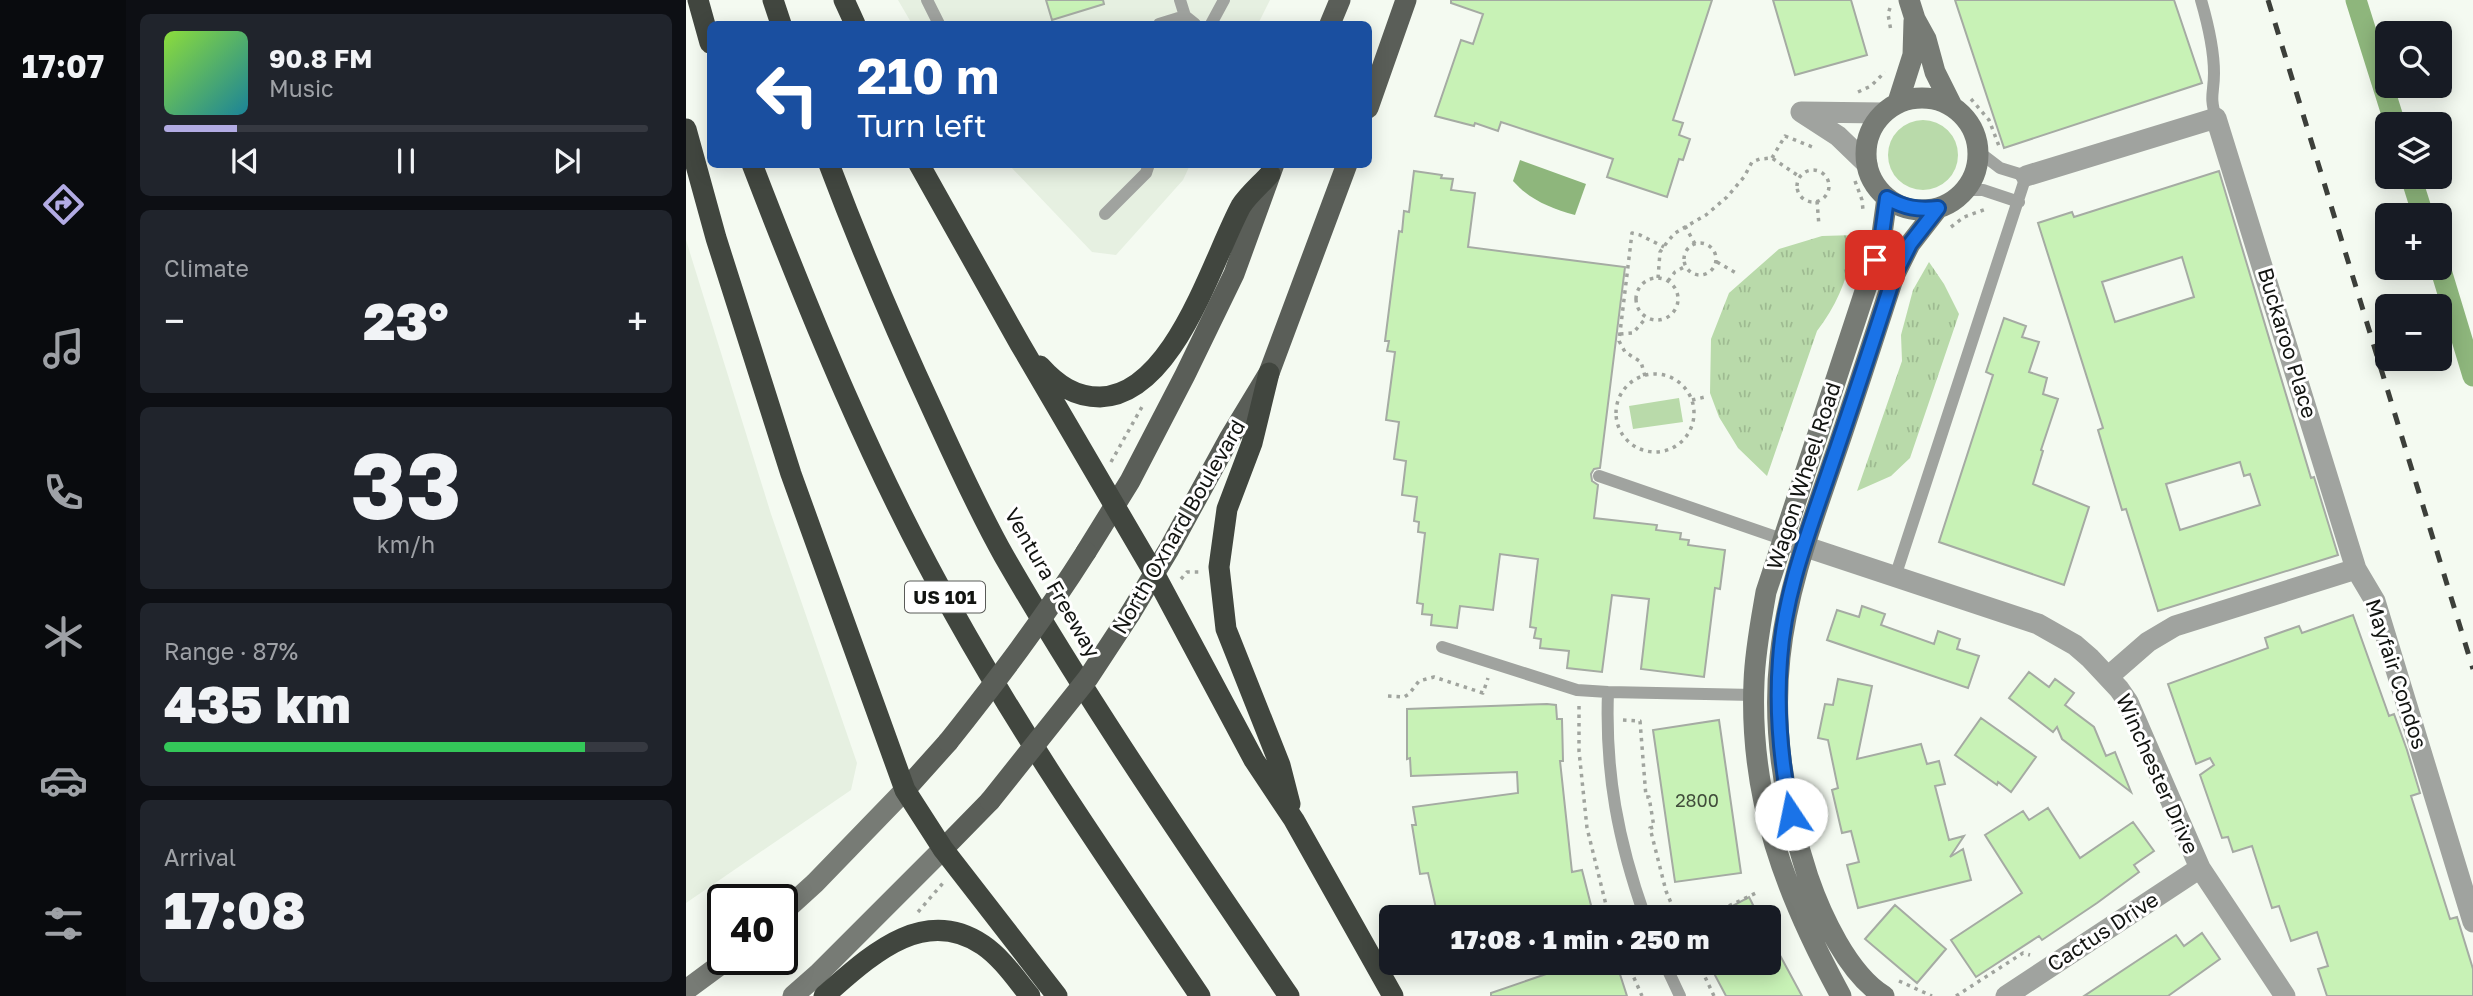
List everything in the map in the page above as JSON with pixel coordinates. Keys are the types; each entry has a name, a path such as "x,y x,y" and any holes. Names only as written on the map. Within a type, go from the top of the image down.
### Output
{"highway":[{"path":"698,0 707,32"},
{"path":"773,0 780,21"},
{"path":"844,0 854,21"},
{"path":"686,129 716,238 791,474 905,790 943,849 1057,996"},
{"name":"US 101","path":"754,168 802,292 875,458 953,613 1048,771 1200,996"},
{"name":"Ventura Freeway","path":"831,168 903,347 1003,554 1090,698 1289,996"},
{"path":"921,168 1154,573 1254,760 1294,820 1393,996"},
{"path":"1020,344 1048,376 1068,391 1091,397 1113,397 1141,383 1168,352 1196,305 1242,204 1272,169"},
{"path":"1269,373 1252,443 1227,509 1219,567 1226,629 1280,765 1294,820"},
{"path":"824,996 877,951 914,933 929,931 956,933 982,945 993,953 1031,996"}],"main road":[{"path":"1331,21 1340,0"},
{"path":"1372,97 1406,0"},
{"name":"North Oxnard Boulevard","path":"943,849 990,802 1088,678 1130,614 1269,373 1346,168"},
{"path":"905,790 1010,665 1114,507 1185,375 1234,274 1272,169"}],"street":[{"path":"1912,10 1926,39 1935,72 1952,106 1969,126 1979,152 1973,176 1964,190 1948,204 1938,208 1919,210 1902,206 1887,198 1870,175 1861,172 1838,136 1801,112 1891,107 1918,97 1936,99 1952,106"},
{"path":"1861,172 1873,129 1891,107 1913,55 1912,10"},
{"path":"2026,176 2216,118"},
{"name":"Buckaroo Place","path":"2216,118 2356,569"},
{"name":"Wagon Wheel Road","path":"1841,996 1804,926 1776,852 1758,768 1754,695 1758,635 1766,592 1872,270 1882,234 1887,198"},
{"name":"Wagon Wheel Road","path":"1890,988 1866,981 1837,940 1824,915 1801,855 1779,741 1780,658 1789,600 1804,546 1894,276 1910,244 1938,208"},
{"name":"Winchester Drive","path":"1782,539 2038,624 2075,645 2109,676 2128,702 2200,869 2286,996"},
{"path":"2109,676 2148,642 2175,626 2356,569"},
{"name":"Mayfair Condos","path":"2356,569 2375,601 2473,922"},
{"path":"798,898 905,790"},
{"name":"North Oxnard Boulevard","path":"793,996 943,849"},
{"name":"Cactus Drive","path":"2006,996 2200,869"},
{"path":"686,990 707,974"}],"lane":[{"path":"927,0 938,21"},
{"path":"1180,0 1190,20"},
{"path":"1213,21 1224,0"},
{"path":"2201,0 2212,42 2214,75 2210,100 2216,118"},
{"path":"1895,577 2026,176 2000,169 1979,152"},
{"path":"1104,214 1146,173 1148,168"},
{"path":"1964,190 1983,190 2019,202"},
{"path":"1599,476 1782,539"},
{"path":"1441,647 1562,686 1608,692 1754,695"},
{"path":"1608,692 1607,719 1616,819 1641,905"},
{"path":"1670,975 1680,996"}],"path":[{"path":"1888,14 1894,41"},
{"path":"1855,93 1871,86 1888,67"},
{"path":"1772,158 1785,136 1818,149"},
{"path":"1658,278 1657,266 1664,247 1675,233 1706,215 1727,197 1744,177 1752,162 1772,158 1800,177"},
{"path":"1813,170 1826,177 1828,191 1822,199 1807,201 1796,186 1800,177 1813,170"},
{"path":"1861,172 1864,213"},
{"path":"1816,201 1819,226"},
{"path":"1950,228 1964,217 1986,209"},
{"path":"1685,226 1695,244"},
{"path":"1645,376 1638,359 1622,349 1619,341 1632,233 1640,234 1664,247"},
{"path":"1695,244 1703,244 1711,247 1716,255 1716,262 1712,271 1704,275 1692,273 1686,266 1686,253 1695,244"},
{"path":"1716,262 1736,273"},
{"path":"1668,281 1675,272 1686,266"},
{"path":"1658,278 1668,281 1676,290 1676,308 1663,320 1646,318 1636,306 1636,293 1644,282 1658,278"},
{"path":"1620,334 1633,333 1646,318"},
{"path":"1657,374 1673,378 1686,389 1692,400 1694,419 1688,434 1681,442 1661,451 1640,449 1631,443 1621,430 1617,409 1625,389 1645,376 1657,374"},
{"path":"1692,400 1705,397"},
{"path":"1110,463 1144,399"},
{"path":"1179,581 1187,572 1207,572"},
{"path":"1388,696 1404,697 1419,681 1434,677 1483,693 1489,678"},
{"path":"1573,704 1579,706 1579,751 1587,828 1606,905"},
{"path":"1579,718 1640,721 1646,797 1649,797 1654,827 1650,828 1672,905"},
{"path":"910,922 945,882"},
{"path":"1728,905 1758,892"},
{"path":"1956,996 2023,953"},
{"path":"1633,975 1642,996"},
{"path":"1704,975 1714,996"},
{"path":"1890,988 1932,996"}],"shaded area":[{"path":"898,0 1270,0 1260,21 910,21"},
{"path":"1520,160 1586,184 1575,215 1541,202 1513,181"},
{"path":"1012,168 1189,168 1183,180 1116,255 1092,252"},
{"path":"686,240 771,514 857,763 851,790 714,884 707,884 707,889 686,903"}],"green space":[{"path":"1923,120 1942,126 1952,136 1958,155 1952,174 1942,184 1923,190 1904,184 1894,174 1888,155 1894,136 1904,126"},
{"path":"1855,235 1843,286 1817,331 1767,476 1738,448 1719,417 1710,393 1711,339 1729,293 1779,249 1822,236"},
{"path":"1929,262 1959,314 1910,458 1891,476 1857,491 1902,361 1901,335 1913,290"},
{"path":"1679,398 1683,422 1633,429 1629,406"}],"building":[{"path":"1046,0 1103,0 1104,4 1052,20"},
{"path":"1451,0 1712,0 1673,120 1683,123 1679,135 1690,139 1683,160 1679,159 1667,197 1607,177 1613,159 1501,122 1498,131 1475,123 1474,126 1435,116 1461,40 1473,44 1483,14 1451,3"},
{"path":"1773,0 1851,0 1867,55 1795,75"},
{"path":"1955,0 2174,0 2202,83 2004,148"},
{"path":"1414,171 1442,175 1441,178 1453,179 1451,190 1475,193 1468,247 1625,267 1600,468 1594,469 1591,474 1592,481 1598,485 1594,518 1657,525 1656,530 1681,533 1680,539 1689,540 1688,545 1725,550 1720,589 1715,588 1704,677 1641,669 1649,599 1612,595 1602,672 1567,668 1569,651 1540,648 1541,639 1534,638 1536,628 1530,627 1538,559 1500,554 1493,610 1460,606 1457,628 1431,625 1432,615 1422,614 1423,604 1417,603 1425,533 1418,532 1419,522 1414,521 1417,497 1402,495 1406,461 1394,459 1399,422 1386,420 1395,352 1387,351 1389,341 1385,341 1399,231 1402,232 1404,211 1409,212"},
{"path":"2219,171 2311,478 2314,477 2338,555 2158,611 2126,509 2122,510 2098,430 2103,428 2038,223 2072,212 2074,217","holes":["2182,257 2194,297 2115,322 2102,282","2240,462 2244,476 2250,474 2260,505 2180,530 2166,484"]},
{"path":"2004,318 2026,326 2022,337 2039,342 2029,372 2047,378 2043,394 2058,399 2033,484 2089,507 2064,585 1939,542 1993,375 1986,372"},
{"path":"1862,606 1885,614 1881,625 1934,644 1938,631 1960,639 1957,649 1979,656 1968,688 1827,640 1837,610 1859,617"},
{"path":"2353,615 2389,716 2394,714 2407,750 2420,793 2411,796 2450,919 2457,917 2473,969 2473,996 2327,996 2318,969 2328,966 2317,932 2291,941 2279,906 2272,908 2252,846 2233,852 2228,837 2222,838 2200,775 2214,765 2210,758 2196,764 2168,684 2268,648 2265,638 2299,626 2302,633"},
{"path":"2029,672 2049,687 2055,679 2074,693 2065,705 2094,727 2106,756 2115,752 2131,792 2062,739 2057,727 2053,732 2009,698"},
{"path":"1838,679 1872,686 1857,759 1921,744 1927,764 1939,761 1945,784 1935,786 1949,840 1964,836 1950,857 1963,849 1971,880 1858,908 1847,865 1859,862 1851,831 1842,833 1832,790 1838,788 1828,740 1818,738 1825,704 1833,705"},
{"path":"1556,705 1557,719 1562,719 1563,761 1560,761 1572,872 1582,870 1591,905 1435,905 1428,873 1420,874 1412,825 1416,825 1413,807 1518,793 1517,772 1411,776 1410,758 1407,759 1407,709"},
{"path":"1981,718 2036,757 2011,792 1955,755"},
{"path":"1719,720 1741,873 1675,882 1653,730"},
{"path":"2048,808 2080,858 2133,822 2154,851 2134,865 2139,872 2097,903 2042,940 2039,936 1976,977 1951,940 2022,893 1985,835 2023,811 2029,820"},
{"path":"1749,897 1753,905 1734,905"},
{"path":"1895,905 1946,949 1917,983 1865,939"},
{"path":"2202,933 2220,959 2168,996 2084,996 2176,935 2184,946"},
{"path":"1781,957 1802,996 1726,996 1715,975 1781,975"},
{"path":"1543,975 1620,975 1627,996 1491,996 1491,993"}],"waterway":[{"path":"2356,0 2391,112"},
{"path":"2415,189 2419,203"},
{"path":"2444,280 2473,376"}],"railway":[{"path":"2268,0 2473,669"}],"route":[{"path":"1791,814 1779,741 1778,701 1780,658 1789,600 1804,546 1894,276 1910,244 1938,208 1919,210 1902,206 1887,198 1875,260"}]}
